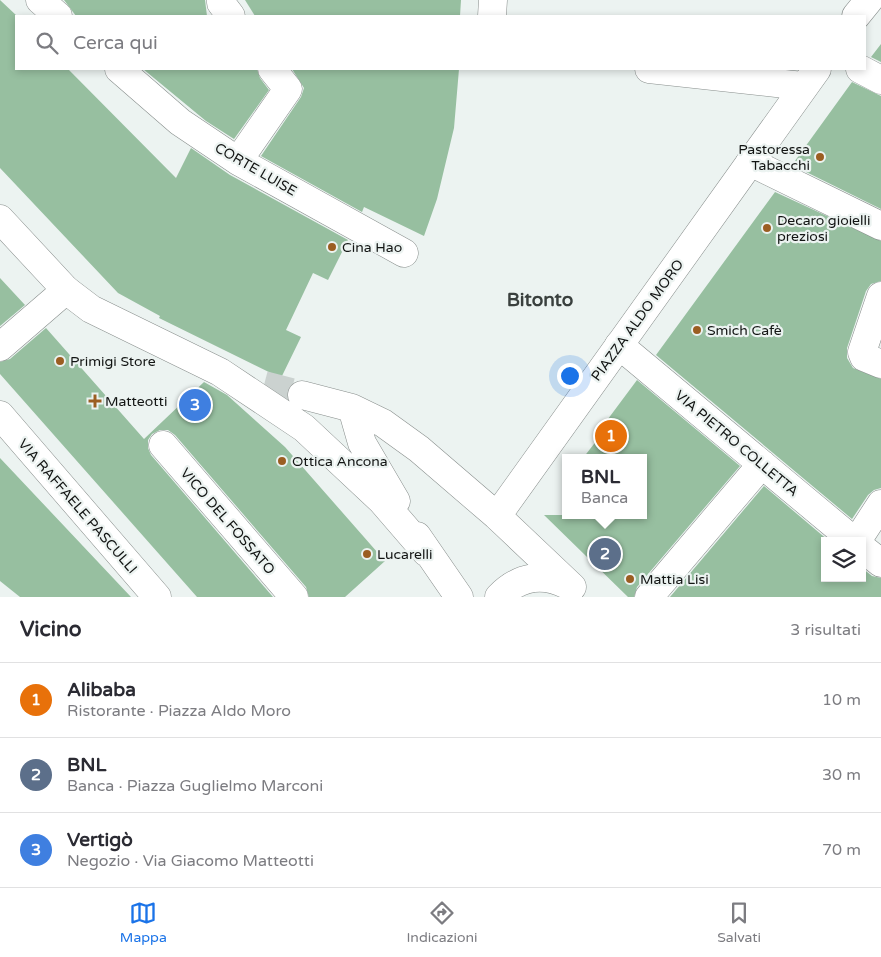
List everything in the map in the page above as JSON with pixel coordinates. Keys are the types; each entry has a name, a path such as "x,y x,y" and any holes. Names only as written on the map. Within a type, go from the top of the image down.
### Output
{"street":[{"path":"40,0 57,15"},
{"path":"221,0 221,3 230,15"},
{"path":"492,15 493,0"},
{"path":"857,15 869,0"},
{"name":"CORTE LUISE","path":"120,70 180,122 238,162 404,253"},
{"path":"238,162 288,89 273,70"},
{"name":"PIAZZA ALDO MORO","path":"669,70 810,77"},
{"path":"862,70 881,80"},
{"name":"PIAZZA ALDO MORO","path":"497,516 810,77"},
{"path":"750,162 881,226"},
{"path":"0,219 66,290 91,309 220,372 304,428 382,501 426,552 454,589"},
{"path":"0,347 66,290"},
{"path":"881,296 862,352 864,357 881,364"},
{"name":"VIA PIETRO COLLETTA","path":"619,345 851,537"},
{"path":"220,372 264,384"},
{"path":"302,395 352,408 383,424 419,449 497,516 577,592"},
{"path":"352,408 362,443 426,552"},
{"name":"VIA RAFFAELE PASCULLI","path":"0,415 157,597"},
{"name":"VICO DEL FOSSATO","path":"163,445 294,597"},
{"path":"648,597 762,464"},
{"path":"859,537 881,504"},
{"path":"866,551 881,563"},
{"path":"499,597 512,585 526,578 542,577 558,580 577,592"}],"building":[{"path":"0,0 16,15 15,70 69,70 176,178 191,148 230,175 348,240 328,280 313,273 286,330 301,337 281,378 159,318 160,316 118,293 0,168"},
{"path":"64,0 205,0 207,15 75,15"},
{"path":"245,0 461,0 460,15 254,15"},
{"path":"881,44 881,62 871,57"},
{"path":"144,70 257,70 260,78 269,90 234,139 206,121"},
{"path":"293,70 459,70 454,128 437,199 424,236 364,207 362,212 261,156 301,97 304,88"},
{"path":"852,82 881,96 881,209 792,165"},
{"path":"775,192 881,241 881,281 871,284 866,291 847,348 847,358 853,368 881,379 881,488 874,490 868,495 852,519 656,355"},
{"path":"0,278 25,305 0,326"},
{"path":"46,328 144,439 204,382 227,395 285,447 385,561 345,597 309,597 306,587 175,435 168,430 160,430 152,434 148,440 148,448 151,455 273,597 197,597 0,374 0,362 10,359"},
{"path":"637,380 740,466 637,587 634,597 628,597 544,515 562,515 562,519 647,519 647,454 586,454 608,426 605,423"},
{"path":"0,458 131,597 20,597 0,581"},
{"path":"764,486 824,537 821,537 821,582 866,582 866,571 872,576 881,578 881,597 670,597"}],"tunnel":[{"path":"264,385 302,395"}],"place":[{"name":"Pastoressa Tabacchi","path":"820,157"},
{"name":"Decaro gioielli preziosi","path":"767,228"},
{"name":"Cina Hao","path":"332,247"},
{"name":"Smich Cafè","path":"697,330"},
{"name":"Primigi Store","path":"60,361"},
{"name":"Matteotti","path":"95,401"},
{"name":"Vertigò","path":"195,405"},
{"name":"Alibaba","path":"611,436"},
{"name":"Ottica Ancona","path":"282,461"},
{"name":"Lucarelli","path":"367,554"},
{"name":"BNL","path":"605,554"},
{"name":"Mattia Lisi","path":"630,579"}],"district":[{"name":"Bitonto","path":"540,299"}]}
